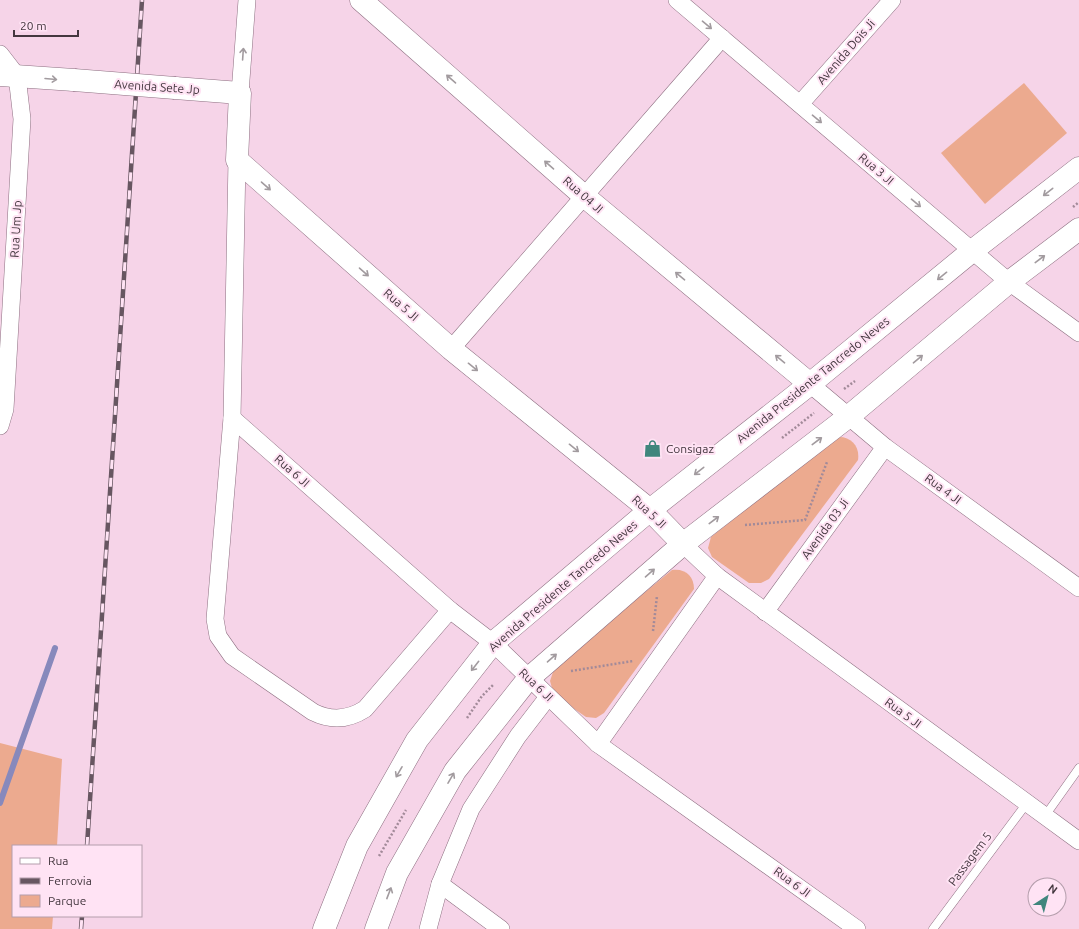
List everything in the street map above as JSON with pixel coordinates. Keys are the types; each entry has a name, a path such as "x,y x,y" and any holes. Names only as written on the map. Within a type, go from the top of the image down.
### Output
{"street":[{"path":"247,0 237,160 232,418 215,619 218,636 232,656 313,712 328,718 343,718 365,709 450,610"},
{"name":"Rua 04 JI","path":"361,0 584,196 810,384"},
{"name":"Rua 3 JI","path":"677,0 1009,282 1079,333"},
{"name":"Avenida Dois Ji","path":"800,104 892,0"},
{"path":"451,349 722,38"},
{"path":"0,54 9,75"},
{"name":"Avenida Sete Jp","path":"9,75 240,93"},
{"name":"Rua Um Jp","path":"0,426 5,409 22,118 9,75"},
{"name":"Rua 5 JI","path":"237,160 451,349 650,510 717,576 1079,841"},
{"name":"Avenida Presidente Tancredo Neves","path":"324,929 357,846 417,740 493,643 650,510 810,384 972,251 1079,168"},
{"path":"376,929 397,873 455,771 528,679 683,544 848,417 1009,282 1079,229"},
{"name":"Rua 4 JI","path":"810,384 885,447 1079,588"},
{"name":"Rua 6 JI","path":"232,418 450,610 493,643 528,679 598,744 857,929"},
{"name":"Avenida 03 Ji","path":"765,612 885,447"},
{"path":"598,744 717,576"},
{"path":"428,929 440,884 471,809 518,736 548,697"},
{"path":"440,884 502,929"}],"lane":[{"path":"1045,816 1079,768"},
{"name":"Passagem 5","path":"934,929 1027,803"}],"path":[{"path":"742,526 806,520 829,457"},
{"path":"653,634 660,564"},
{"path":"567,672 636,660"}],"green space":[{"path":"1024,83 1067,133 985,204 941,153"},
{"path":"844,437 854,444 858,451 858,460 769,579 761,583 749,583 712,557 708,548 711,537 833,439"},
{"path":"672,570 681,570 688,574 694,584 694,589 604,713 596,718 586,717 554,695 550,681 555,666"},
{"path":"0,743 62,759 57,845 12,845 12,917 53,917 52,929 0,929"}],"waterway":[{"path":"0,803 55,648"}],"railway":[{"path":"87,845 142,0"},
{"path":"81,929 82,917"}],"place":[{"name":"Consigaz","path":"653,449"}]}
